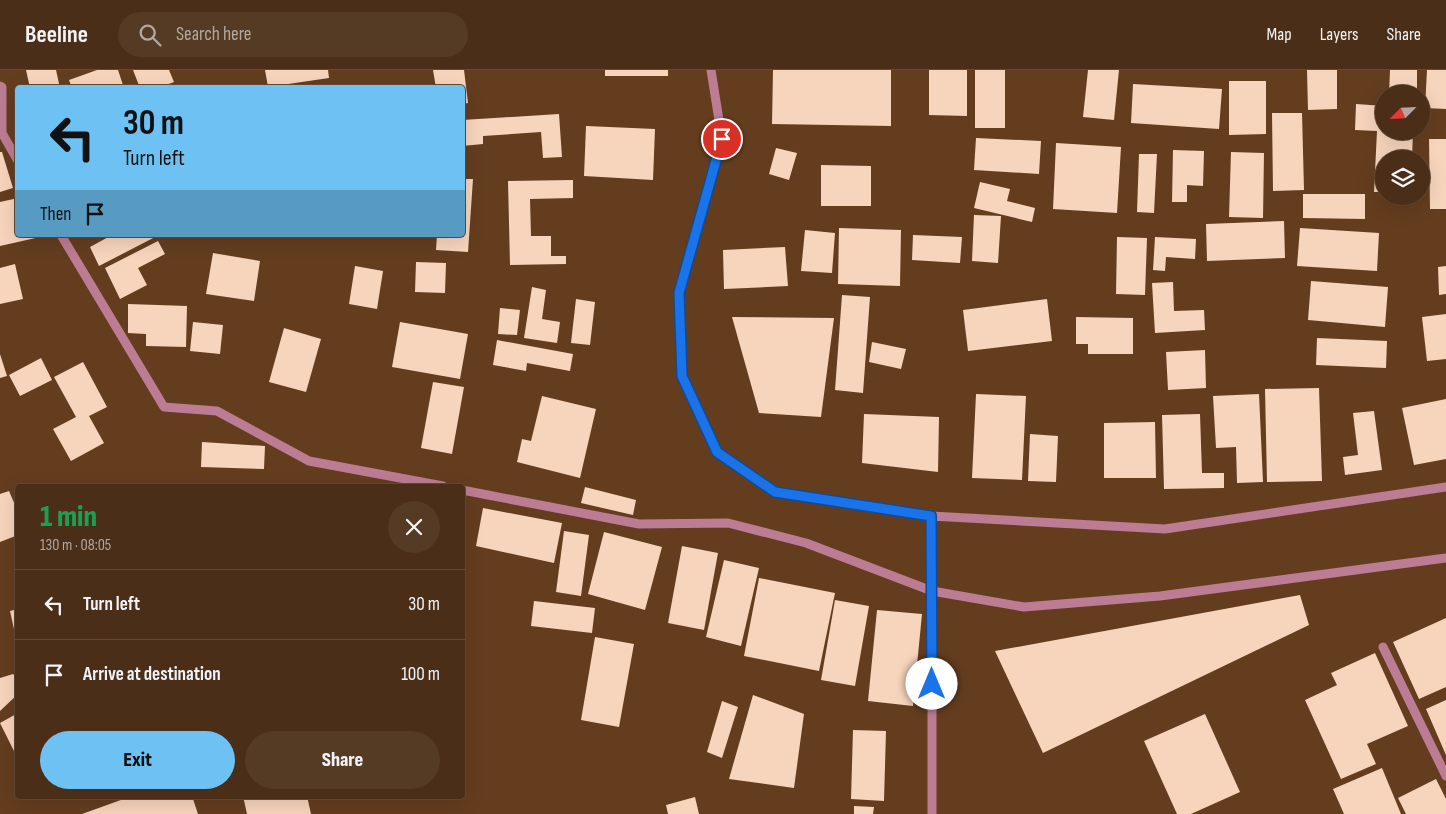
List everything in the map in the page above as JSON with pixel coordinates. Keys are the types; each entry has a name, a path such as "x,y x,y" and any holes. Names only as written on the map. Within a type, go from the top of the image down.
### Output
{"street":[{"path":"711,70 722,139 679,293 682,376 717,452 775,492 931,516 1164,529 1446,487"},
{"path":"0,86 2,87 2,133 15,156"},
{"path":"62,237 164,407 217,411 309,461 432,484"},
{"path":"465,491 639,524 728,523 806,543 932,591 1024,607 1160,596 1446,558"},
{"path":"931,516 932,814"},
{"path":"1383,647 1446,776"}],"building":[{"path":"26,70 56,70 59,85 29,85"},
{"path":"97,70 118,70 123,85 71,85 69,80"},
{"path":"133,70 169,70 174,82 166,85 139,85"},
{"path":"265,70 328,70 329,78 282,85 268,85"},
{"path":"433,70 464,70 468,103 465,104 465,85 436,85"},
{"path":"605,70 668,70 668,76 605,76"},
{"path":"773,70 891,70 891,126 772,124"},
{"path":"929,70 967,70 967,116 929,115"},
{"path":"975,70 1005,70 1005,128 975,128"},
{"path":"1088,70 1119,70 1114,120 1083,117"},
{"path":"1307,70 1337,70 1337,109 1308,110"},
{"path":"1390,70 1417,70 1417,85 1389,85"},
{"path":"1427,70 1446,70 1446,109 1430,108 1430,85 1426,85"},
{"path":"1229,81 1266,81 1266,134 1229,135"},
{"path":"1133,84 1222,89 1219,129 1131,123"},
{"path":"1356,104 1375,105 1375,131 1355,130"},
{"path":"1272,113 1302,113 1304,190 1273,191"},
{"path":"559,114 562,157 543,158 541,132 483,136 483,144 465,146 465,120"},
{"path":"586,126 655,129 653,180 584,176"},
{"path":"976,138 1041,141 1039,174 974,170"},
{"path":"1430,139 1446,139 1446,209 1430,209"},
{"path":"1377,140 1413,140 1412,150 1376,150"},
{"path":"1056,143 1121,147 1117,213 1053,209"},
{"path":"776,148 797,153 789,180 769,174"},
{"path":"1173,150 1204,151 1203,186 1187,185 1187,202 1172,202"},
{"path":"0,152 2,152 13,188 0,192"},
{"path":"1231,152 1264,153 1263,218 1229,217"},
{"path":"1139,154 1157,154 1154,213 1137,212"},
{"path":"821,165 871,166 871,206 821,206"},
{"path":"465,179 473,179 468,252 436,250 437,237 465,237"},
{"path":"573,180 573,198 530,199 531,236 551,236 551,256 566,256 566,264 510,265 508,181"},
{"path":"980,182 1010,189 1007,201 1035,208 1032,222 974,208"},
{"path":"1303,194 1365,194 1365,219 1303,218"},
{"path":"15,199 15,237 40,237 0,246 0,202"},
{"path":"974,215 1001,216 998,263 972,261"},
{"path":"1284,221 1285,258 1207,261 1206,224"},
{"path":"839,228 901,230 900,286 838,284"},
{"path":"1300,228 1379,233 1377,271 1297,266"},
{"path":"805,230 835,233 832,273 801,271"},
{"path":"913,235 962,237 960,263 912,260"},
{"path":"108,237 155,237 99,266 90,247"},
{"path":"1117,237 1147,238 1145,295 1116,294"},
{"path":"1155,237 1196,239 1195,259 1166,257 1165,271 1153,270"},
{"path":"158,241 165,254 138,268 147,285 120,299 105,268"},
{"path":"785,247 788,286 724,289 723,250"},
{"path":"213,253 260,261 254,301 206,294"},
{"path":"416,262 446,263 445,293 415,292"},
{"path":"15,264 23,299 0,304 0,268"},
{"path":"355,266 383,271 377,309 349,304"},
{"path":"1446,266 1446,294 1439,295 1438,267"},
{"path":"1311,281 1388,287 1385,327 1308,320"},
{"path":"1173,282 1174,311 1204,310 1205,330 1155,333 1152,283"},
{"path":"532,287 546,290 542,319 560,322 557,343 524,338"},
{"path":"842,295 870,297 863,393 835,390"},
{"path":"576,299 595,302 590,345 571,343"},
{"path":"1047,299 1052,341 968,351 963,310"},
{"path":"128,304 187,306 186,347 146,346 146,334 128,333"},
{"path":"500,308 520,310 517,335 498,334"},
{"path":"1446,314 1446,359 1427,361 1422,317"},
{"path":"732,317 834,318 821,417 759,413"},
{"path":"1076,317 1133,318 1133,354 1088,354 1088,344 1076,344"},
{"path":"193,322 223,325 220,354 190,351"},
{"path":"400,322 468,334 460,379 392,367"},
{"path":"284,328 321,339 306,392 269,382"},
{"path":"1317,338 1387,341 1386,368 1316,365"},
{"path":"497,340 573,354 570,371 527,363 526,371 493,365"},
{"path":"872,342 906,349 901,369 869,362"},
{"path":"1205,350 1206,388 1168,390 1166,352"},
{"path":"0,354 7,376 0,378"},
{"path":"41,358 52,380 20,396 9,375"},
{"path":"83,362 107,407 89,416 104,443 71,461 53,429 76,417 54,377"},
{"path":"433,382 464,387 452,454 421,448"},
{"path":"1319,388 1322,481 1267,482 1265,389"},
{"path":"976,394 1026,396 1022,480 972,478"},
{"path":"1259,394 1263,482 1237,483 1236,447 1216,448 1213,396"},
{"path":"542,396 596,409 580,478 517,462 522,439 531,441"},
{"path":"1446,399 1446,459 1414,465 1402,408"},
{"path":"1374,411 1382,470 1345,475 1343,457 1358,455 1353,413"},
{"path":"864,414 939,417 938,472 862,463"},
{"path":"1200,414 1202,473 1224,473 1224,488 1164,489 1162,415"},
{"path":"1155,422 1156,478 1104,478 1104,423"},
{"path":"1030,434 1058,436 1056,482 1028,481"},
{"path":"202,442 265,446 264,469 201,467"},
{"path":"585,487 636,500 633,515 581,503"},
{"path":"9,491 15,505 15,536 0,542 0,494"},
{"path":"483,508 562,523 554,563 476,546"},
{"path":"564,531 589,535 581,596 556,592"},
{"path":"604,532 662,547 645,610 588,594"},
{"path":"682,546 718,553 704,630 668,623"},
{"path":"724,560 759,568 741,646 706,637"},
{"path":"759,578 835,593 819,671 744,656"},
{"path":"1300,595 1309,625 1043,753 995,651"},
{"path":"835,600 869,606 855,686 821,680"},
{"path":"534,601 595,608 592,633 531,626"},
{"path":"15,610 15,634 10,611"},
{"path":"877,610 922,614 913,706 868,701"},
{"path":"1446,618 1446,687 1419,699 1393,642"},
{"path":"595,637 634,644 619,727 581,720"},
{"path":"1375,653 1408,726 1367,744 1376,764 1341,779 1305,700 1337,685 1331,673"},
{"path":"13,674 15,676 15,697 0,711 0,678"},
{"path":"753,695 804,714 794,788 729,779"},
{"path":"1446,700 1446,755 1426,709"},
{"path":"722,701 738,707 722,758 707,752"},
{"path":"1205,714 1240,792 1191,814 1177,814 1144,741"},
{"path":"15,715 15,753 0,723"},
{"path":"853,730 886,731 884,801 851,799"},
{"path":"1382,768 1401,814 1344,814 1333,789"},
{"path":"1436,779 1446,799 1446,814 1406,814 1398,798"},
{"path":"695,797 699,814 668,814 666,805"},
{"path":"124,799 193,799 198,814 82,814"},
{"path":"244,799 308,799 311,814 247,814"},
{"path":"854,806 874,807 873,814 854,814"}],"route":[{"path":"722,139 679,293 682,376 717,452 775,492 931,516 932,684"}]}
